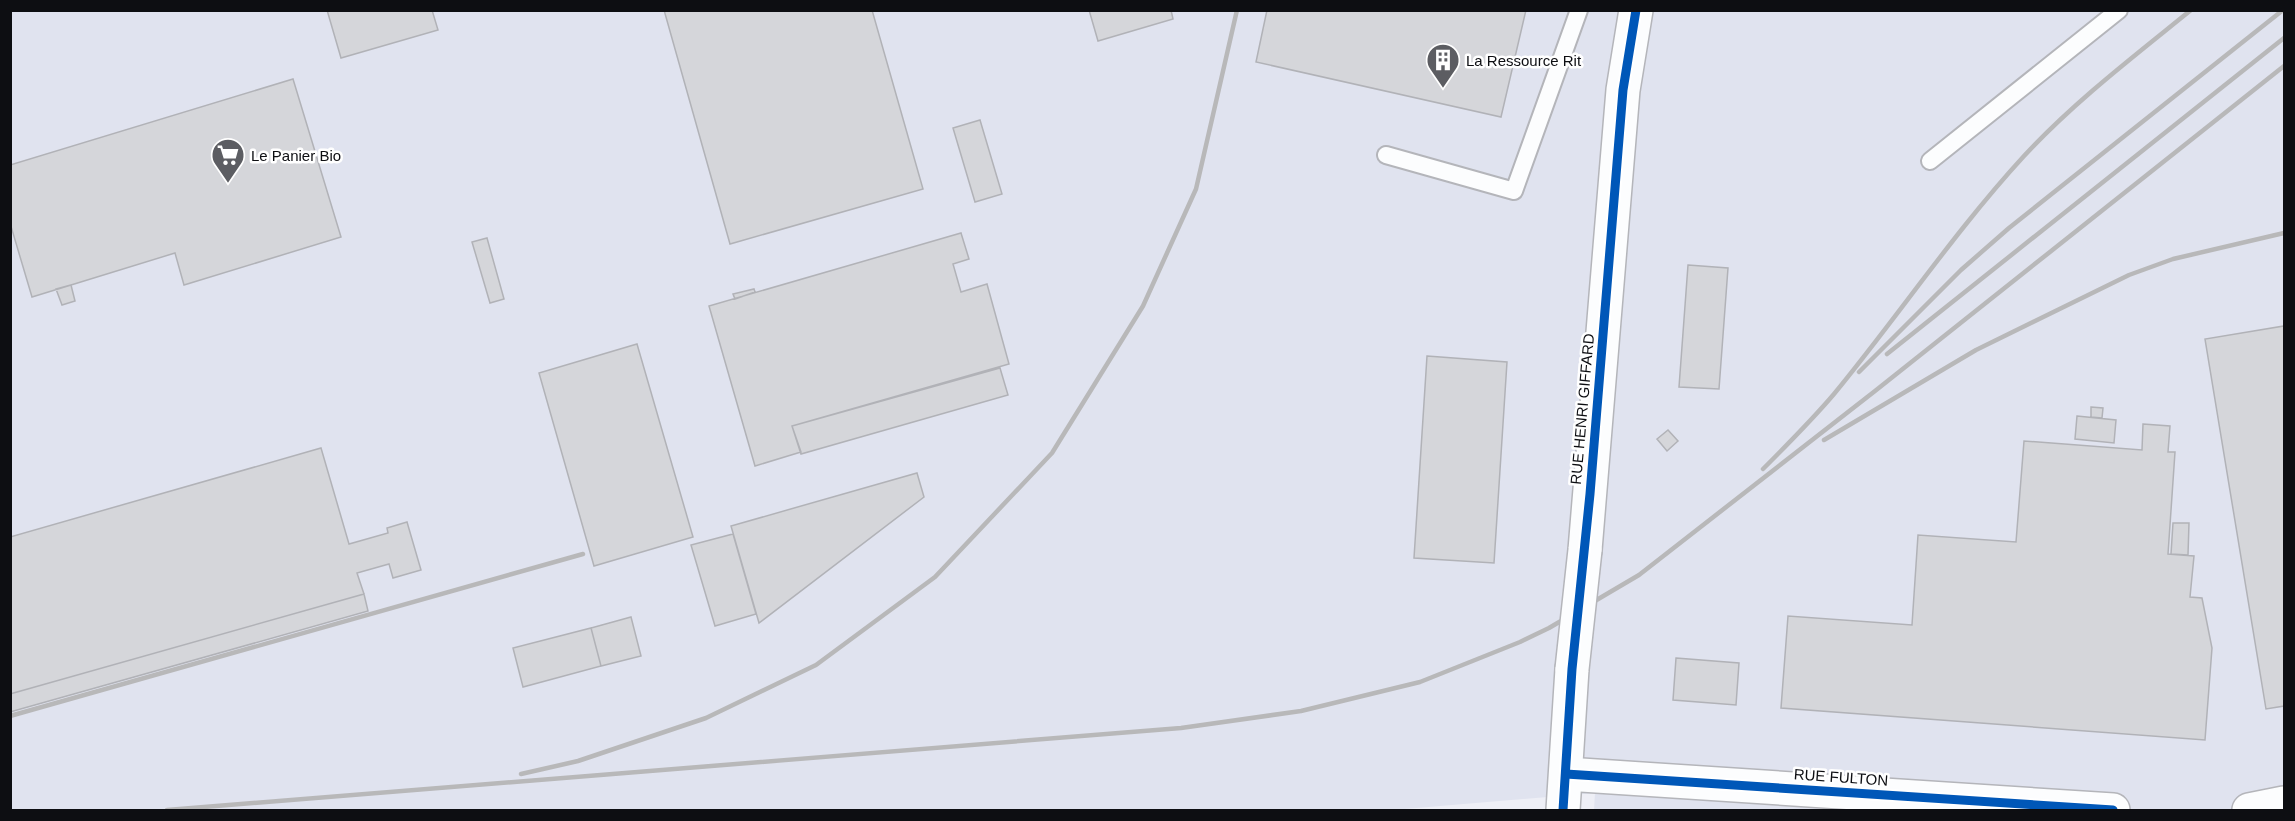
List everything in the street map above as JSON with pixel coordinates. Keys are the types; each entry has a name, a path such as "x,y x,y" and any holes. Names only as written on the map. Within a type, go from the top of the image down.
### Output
{"street":[{"name":"RUE HENRI GIFFARD","path":"1563,810 1572,669 1585,550 1623,90 1636,10"},
{"name":"RUE FULTON","path":"1566,774 2113,810"},
{"path":"2248,810 2284,803"}],"lane":[{"path":"1386,155 1514,191 1579,10"},
{"path":"1930,161 2119,10"}],"shaded area":[{"path":"10,11 2284,11 2284,810 1594,810 1595,793 1393,810 11,810"}],"building":[{"path":"327,10 432,10 438,30 341,58"},
{"path":"664,10 872,10 923,189 730,244"},
{"path":"1089,10 1171,10 1173,19 1098,41"},
{"name":"La Ressource Rit","path":"1267,10 1526,10 1501,117 1256,62"},
{"path":"293,79 341,237 184,285 175,253 32,297 10,223 10,165"},
{"path":"980,120 1002,194 975,202 953,128"},
{"path":"961,233 969,259 953,264 961,292 987,284 1009,364 792,426 801,452 755,466 709,306"},
{"path":"487,238 504,299 490,303 472,242"},
{"path":"1688,265 1728,268 1719,389 1679,387"},
{"path":"71,285 75,301 62,305 56,289"},
{"path":"754,289 755,292 735,299 733,294"},
{"path":"2284,326 2284,706 2266,709 2205,339"},
{"path":"637,344 693,537 594,566 539,373"},
{"path":"1427,356 1507,362 1494,563 1414,558"},
{"path":"1000,368 1008,395 801,454 792,426"},
{"path":"2091,407 2103,408 2102,418 2091,417"},
{"path":"2077,416 2116,420 2114,443 2075,439"},
{"path":"2143,424 2170,426 2168,452 2175,452 2168,554 2194,556 2190,597 2202,598 2212,648 2205,740 1781,708 1788,616 1912,625 1918,535 2016,542 2024,441 2142,450"},
{"path":"1668,430 1678,441 1667,451 1657,439"},
{"path":"321,448 349,544 388,533 387,528 407,522 421,570 393,578 389,564 357,573 364,594 10,694 10,537"},
{"path":"917,473 924,497 759,623 731,526"},
{"path":"2173,523 2189,523 2188,555 2171,554"},
{"path":"733,534 756,614 715,626 691,545"},
{"path":"364,594 368,611 10,712 10,694"},
{"path":"631,617 641,656 601,666 591,628"},
{"path":"591,628 601,666 523,687 513,648"},
{"path":"1676,658 1739,663 1736,705 1673,700"}],"railway":[{"path":"521,774 578,761 706,718 816,665 935,577 1052,453 1143,306 1196,189 1237,10"},
{"path":"1763,469 1834,394 1974,214 2024,156 2084,98 2191,10"},
{"path":"1859,372 1961,270 2009,228 2283,10"},
{"path":"1887,354 2284,38"},
{"path":"167,810 1181,728 1301,711 1420,682 1549,628 1639,575 2284,66"},
{"path":"1824,440 1976,350 2129,275 2173,259 2284,233"},
{"path":"10,716 583,554"}],"cycle path":[{"path":"1563,810 1572,669 1590,494 1623,90 1636,10"},
{"path":"1566,774 2113,810"}],"place":[{"name":"La Ressource Rit","path":"1443,89"},
{"name":"Le Panier Bio","path":"228,184"}]}
